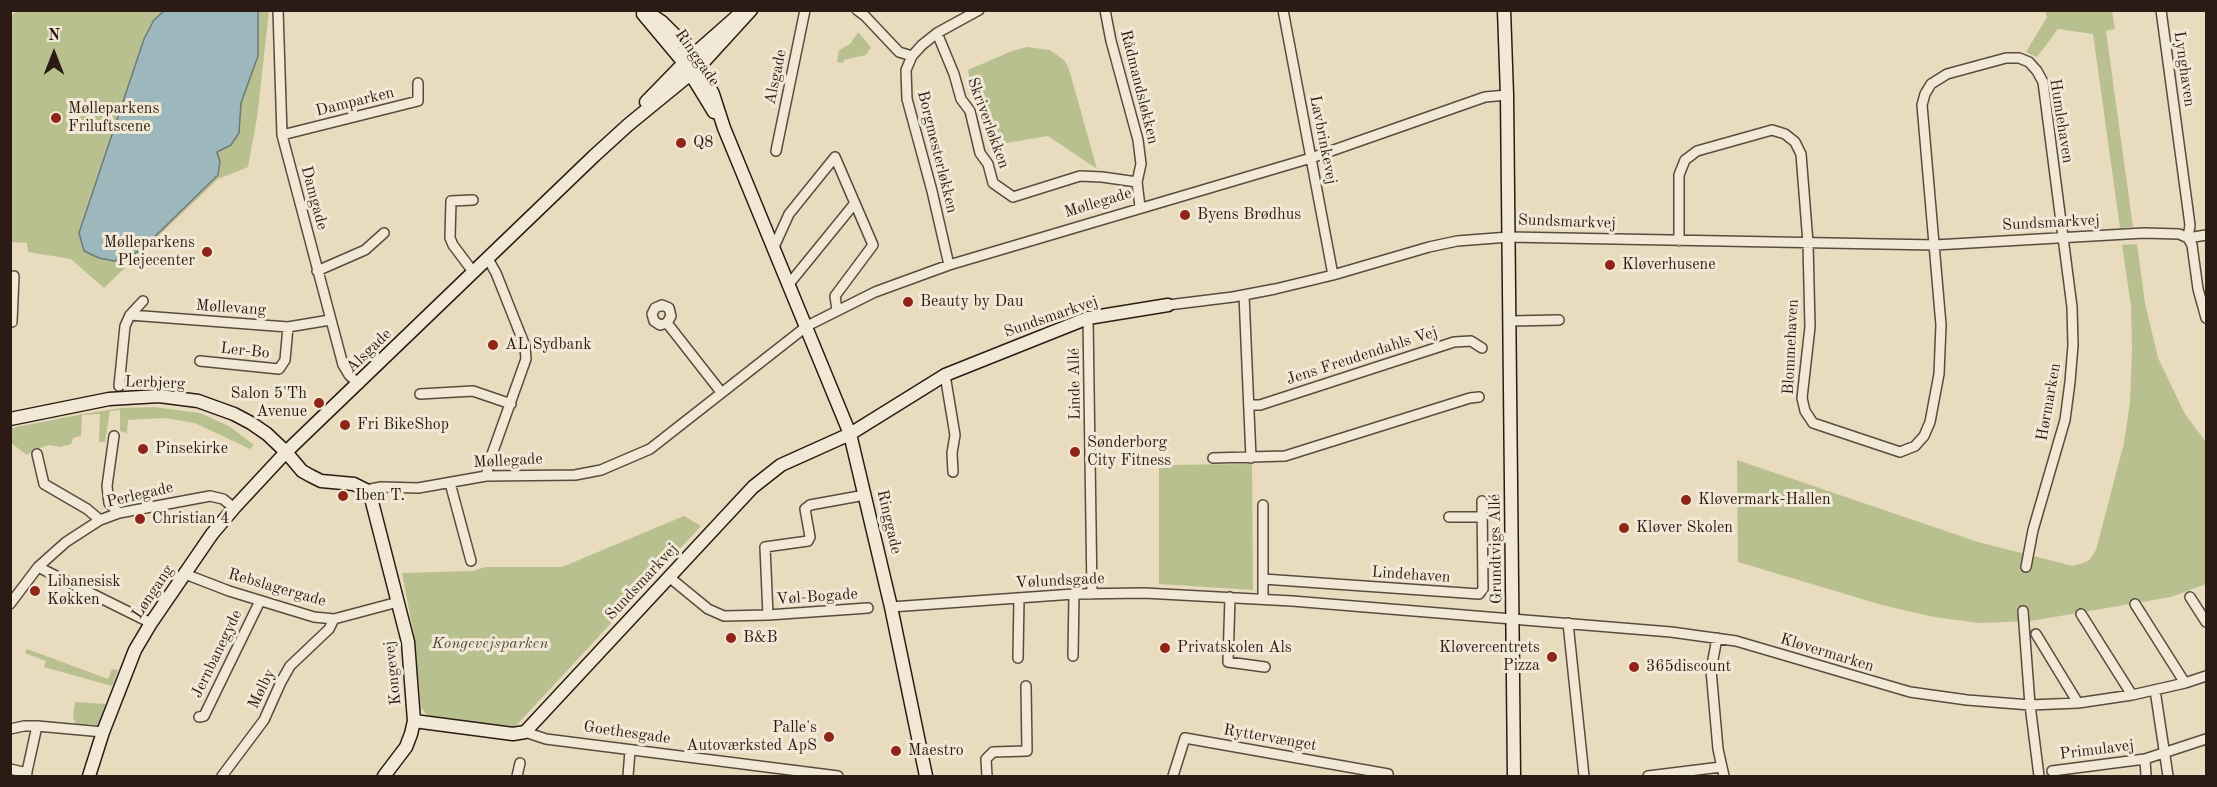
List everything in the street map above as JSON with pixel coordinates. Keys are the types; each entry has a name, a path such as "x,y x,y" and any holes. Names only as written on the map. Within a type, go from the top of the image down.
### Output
{"street":[{"name":"Damgade","path":"278,10 282,135 330,320 344,365 349,375 359,384"},
{"name":"Ringgade","path":"642,10 662,22 688,59 724,128 850,434 891,606 926,777"},
{"name":"Alsgade","path":"628,124 644,104 688,59 744,10"},
{"name":"Alsgade","path":"286,452 628,124 695,70 751,10"},
{"name":"Alsgade","path":"776,151 805,10"},
{"path":"857,10 899,52 912,56 937,33 979,10"},
{"name":"Rådmandsløkken","path":"1105,10 1111,41 1138,140 1141,164 1137,182 1140,207"},
{"name":"Lavbrinkevej","path":"1284,10 1333,275"},
{"name":"Grundtvigs Allé","path":"1504,10 1508,95 1514,777"},
{"name":"Lynghaven","path":"2161,10 2190,225 2188,237 2192,245 2206,318"},
{"name":"Skriverløkken","path":"937,33 951,65 961,99 970,111 980,153 988,164 993,183 1013,197 1080,176 1137,182"},
{"name":"Borgmesterløkken","path":"912,56 906,70 906,99 932,190 949,265"},
{"name":"Humlehaven","path":"1935,245 1922,105 1925,94 1931,84 1947,74 2006,58 2019,58 2029,62 2043,82 2063,239"},
{"name":"Damparken","path":"282,135 418,101 418,83"},
{"name":"Møllegade","path":"286,452 302,471 311,477 321,481 354,484 366,490 381,487 418,488 486,476 575,475 609,467 650,449 807,326 875,292 949,265 1311,158 1485,97 1508,95"},
{"path":"1679,241 1679,175 1685,160 1696,151 1772,130 1785,134 1795,142 1801,154 1808,243"},
{"path":"774,247 789,214 835,157 873,245 835,296 837,310"},
{"path":"473,200 451,201 450,238 474,273"},
{"path":"789,284 855,203"},
{"path":"317,271 365,250 384,233"},
{"name":"Sundsmarkvej","path":"525,732 753,487 768,474 781,465 850,434 945,375 1088,318 1244,295 1333,275 1456,241 1509,237 1935,245 2144,233 2179,234 2188,237 2206,235"},
{"name":"Hørmarken","path":"2026,567 2033,530 2065,420 2070,382 2073,345 2072,307 2063,239"},
{"name":"Blommehaven","path":"1808,243 1810,327 1802,398 1805,411 1813,423 1900,452 1915,446 1924,436 1930,422 1939,374 1941,325 1935,245"},
{"path":"486,476 524,367 525,346 496,273 488,259"},
{"path":"10,322 12,322 14,276"},
{"path":"1244,295 1251,458"},
{"path":"119,386 125,326 130,315 143,301"},
{"name":"Møllevang","path":"130,315 288,327 330,320"},
{"name":"Linde Allé","path":"1088,318 1092,594"},
{"path":"1510,321 1559,320"},
{"path":"667,323 721,392"},
{"name":"Ler-Bo","path":"200,361 279,369 285,360 288,327"},
{"name":"Jens Freudendahls Vej","path":"1249,405 1260,405 1454,342 1471,341 1482,348"},
{"path":"945,375 946,394 956,435 952,453 952,472"},
{"path":"420,394 473,391 511,404"},
{"name":"Lerbjerg","path":"10,419 109,399 150,396 179,398 198,401 234,414 267,434 286,452"},
{"path":"1213,458 1285,456 1479,397"},
{"path":"114,436 107,486 109,503 119,513"},
{"name":"Løngang","path":"89,777 135,650 151,623 212,534 286,452"},
{"path":"37,454 44,484 87,509 100,520"},
{"path":"450,483 471,561"},
{"name":"Kongevej","path":"366,490 371,498 408,642 414,721 405,747 384,777"},
{"name":"Vøl-Bogade","path":"768,615 765,547 808,541 810,537 805,509 810,505 866,495"},
{"name":"Perlegade","path":"10,604 38,567 66,542 100,520 119,513 210,496 223,499 234,508"},
{"name":"Lindehaven","path":"1263,579 1479,594 1483,589 1482,501"},
{"path":"1263,505 1263,599"},
{"path":"1449,517 1482,517"},
{"path":"38,567 151,623"},
{"name":"Rebslagergade","path":"185,574 314,618 334,619 398,602"},
{"name":"Vøl-Bogade","path":"669,577 708,609 724,616 868,608"},
{"name":"Vølundsgade","path":"891,606 1074,594 1144,593 1263,599 1513,619"},
{"path":"1072,657 1074,594"},
{"path":"1230,597 1228,662 1264,667"},
{"path":"2190,597 2206,622"},
{"path":"1018,658 1019,598"},
{"name":"Jernbanegyde","path":"199,717 204,716 260,601"},
{"path":"2135,604 2185,683"},
{"path":"2023,611 2030,705 2039,777"},
{"path":"2081,614 2132,695"},
{"name":"Mølby","path":"222,777 264,720 290,666 329,629 334,619"},
{"name":"Kløvermarken","path":"1513,619 1736,641 1910,692 1967,700 2030,705 2078,703 2132,695 2206,676"},
{"path":"1568,623 1584,777"},
{"path":"2036,634 2078,703"},
{"path":"1717,638 1711,670 1724,777"},
{"path":"987,777 986,759 993,752 1027,751 1026,686"},
{"path":"2155,690 2168,777"},
{"name":"Goethesgade","path":"414,721 513,734 525,732 546,739 763,772 837,777"},
{"path":"10,769 26,775 37,726"},
{"path":"10,729 37,726 104,732"},
{"name":"Ryttervænget","path":"1173,777 1185,738 1388,774 1388,777"},
{"name":"Primulavej","path":"2052,771 2145,759 2206,739"},
{"path":"628,777 630,751"},
{"name":"Primulavej","path":"2145,759 2146,777"},
{"path":"517,777 520,763"},
{"path":"1648,777 1721,767"}],"green space":[{"path":"18,10 269,11 257,118 248,167 218,179 104,288 71,259 28,252 27,243 11,242 10,17"},
{"path":"2045,11 2112,11 2115,29 2106,31 2133,227 2120,228 2093,34 2058,29 2037,57 2026,52 2047,17"},
{"path":"858,32 871,47 866,55 844,60 843,63 837,62 839,50 850,44"},
{"path":"1027,47 1050,50 1065,61 1097,169 1048,136 994,145 993,134 987,131 981,101 973,99 968,70"},
{"path":"2137,244 2145,303 2158,358 2185,414 2206,442 2206,584 2171,597 2031,621 1979,623 1934,617 1882,605 1738,562 1737,460 1978,542 2073,566 2090,559 2096,550 2124,443 2130,402 2132,350 2131,306 2122,245"},
{"path":"154,407 200,413 229,426 254,445 250,449 195,423 164,418 128,420 127,433 120,431 120,410 110,411 105,442 99,442 100,414 82,415 81,436 73,438 71,444 60,447 49,445 27,455 11,443 11,428 83,414 121,408"},
{"path":"1252,464 1253,590 1159,584 1159,465"},
{"name":"Kongevejsparken","path":"684,516 701,526 513,729 427,715 421,708 414,636 402,573 472,571 486,567 562,567"},
{"path":"27,649 108,679 112,669 118,670 112,686 44,667 46,661 25,653"},
{"path":"75,702 107,704 101,722 97,725 76,724 73,718"}],"water":[{"path":"164,11 258,11 258,56 241,103 239,133 231,145 217,152 220,162 218,175 142,249 114,261 99,258 84,251 79,233 144,39 154,20"}],"place":[{"name":"Mølleparkens Friluftscene","path":"56,118"},
{"name":"Q8","path":"681,143"},
{"name":"Byens Brødhus","path":"1185,215"},
{"name":"Mølleparkens Plejecenter","path":"207,252"},
{"name":"Kløverhusene","path":"1610,265"},
{"name":"Beauty by Dau","path":"908,302"},
{"name":"AL Sydbank","path":"493,345"},
{"name":"Salon 5'Th Avenue","path":"319,403"},
{"name":"Fri BikeShop","path":"345,425"},
{"name":"Pinsekirke","path":"143,449"},
{"name":"Sønderborg City Fitness","path":"1075,452"},
{"name":"Iben T.","path":"343,496"},
{"name":"Kløvermark-Hallen","path":"1686,500"},
{"name":"Christian 4","path":"140,519"},
{"name":"Kløver Skolen","path":"1624,528"},
{"name":"Libanesisk Køkken","path":"35,591"},
{"name":"B&B","path":"731,638"},
{"name":"Privatskolen Als","path":"1165,648"},
{"name":"Kløvercentrets Pizza","path":"1552,657"},
{"name":"365discount","path":"1634,667"},
{"name":"Palle's Autoværksted ApS","path":"829,737"},
{"name":"Maestro","path":"896,751"}]}
